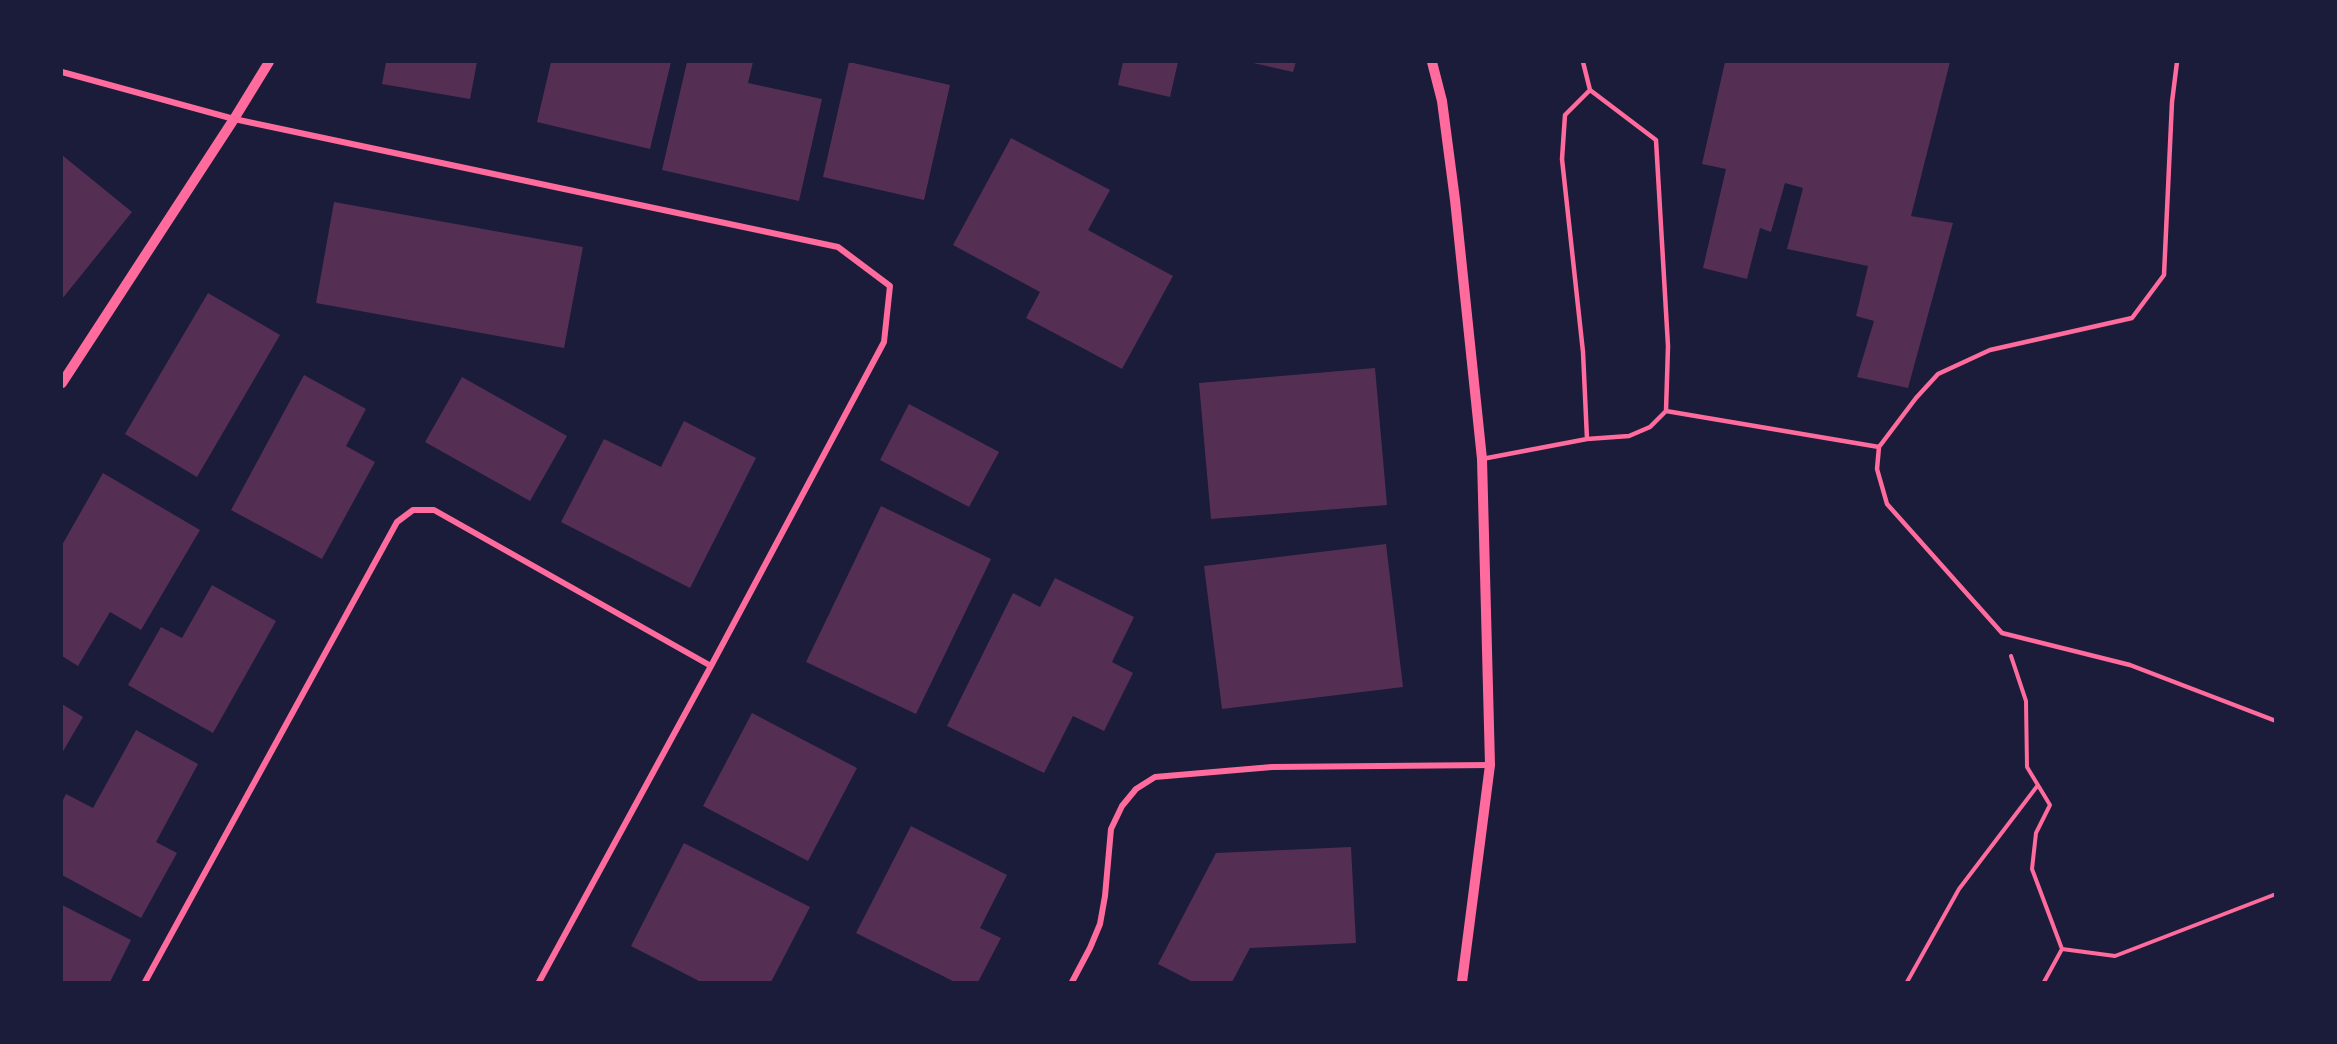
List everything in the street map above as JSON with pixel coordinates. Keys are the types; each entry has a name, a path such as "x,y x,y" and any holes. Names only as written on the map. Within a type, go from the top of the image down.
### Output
{"street":[{"path":"62,383 269,62"},
{"path":"1432,62 1442,101 1452,178 1482,459 1490,765 1462,982"},
{"path":"62,72 234,119 838,248 890,286 884,342 539,982"},
{"path":"145,982 398,522 413,510 434,510 711,666"},
{"path":"1072,982 1100,924 1106,896 1112,829 1122,806 1137,789 1155,777 1272,767 1490,765"}],"lane":[{"path":"1482,459 1587,439 1629,436 1650,428 1666,411 1668,346 1656,140 1590,90 1583,62"},
{"path":"2177,62 2172,102 2164,274 2132,318 1990,350 1938,374 1916,398 1879,447 1877,469 1887,504 2002,633 2130,665 2276,721"},
{"path":"1587,439 1583,352 1562,159 1565,115 1590,90"},
{"path":"1666,411 1879,447"}],"path":[{"path":"2002,633 2026,701 2027,767 2050,805 2036,833 2032,869 2062,949 2044,982"},
{"path":"1907,982 1959,889 2038,785"},
{"path":"2062,949 2115,956 2276,894"}],"building":[{"path":"386,62 477,62 470,99 382,84"},
{"path":"551,62 671,62 650,149 537,122"},
{"path":"687,62 753,62 748,83 822,99 799,201 662,170"},
{"path":"849,62 950,85 924,200 823,177"},
{"path":"1123,62 1178,62 1170,97 1118,85"},
{"path":"1249,62 1296,62 1293,72"},
{"path":"1725,62 1950,62 1911,216 1953,223 1908,388 1857,377 1874,321 1856,316 1868,266 1787,249 1803,188 1785,183 1771,232 1760,228 1747,279 1703,268 1726,169 1702,164"},
{"path":"1011,138 1110,190 1088,230 1173,276 1122,369 1026,318 1040,292 953,245"},
{"path":"62,155 132,212 62,299"},
{"path":"334,202 583,247 564,348 316,303"},
{"path":"208,293 280,335 197,477 125,434"},
{"path":"1375,368 1387,505 1211,519 1199,383"},
{"path":"304,375 366,409 346,446 375,462 322,559 231,510"},
{"path":"462,377 567,436 530,501 425,442"},
{"path":"909,404 999,452 969,507 880,460"},
{"path":"684,421 756,458 690,588 561,522 604,439 661,467"},
{"path":"103,473 200,530 141,630 110,612 78,666 62,656 62,545"},
{"path":"881,506 991,559 916,714 806,662"},
{"path":"1386,544 1403,687 1222,709 1204,566"},
{"path":"1055,578 1134,617 1112,662 1133,673 1104,731 1073,716 1044,773 947,726 1013,593 1040,607"},
{"path":"212,585 276,621 213,733 128,685 161,627 182,638"},
{"path":"62,704 83,717 62,753"},
{"path":"752,713 857,768 808,861 703,806"},
{"path":"136,730 198,764 156,842 177,853 141,918 62,875 62,802 66,794 93,808"},
{"path":"911,826 1007,875 980,928 1001,938 978,982 955,982 856,933"},
{"path":"684,843 810,907 771,982 701,982 631,946"},
{"path":"1351,847 1356,943 1250,948 1232,982 1193,982 1158,964 1216,853"},
{"path":"62,905 131,940 110,982 62,982"}]}
